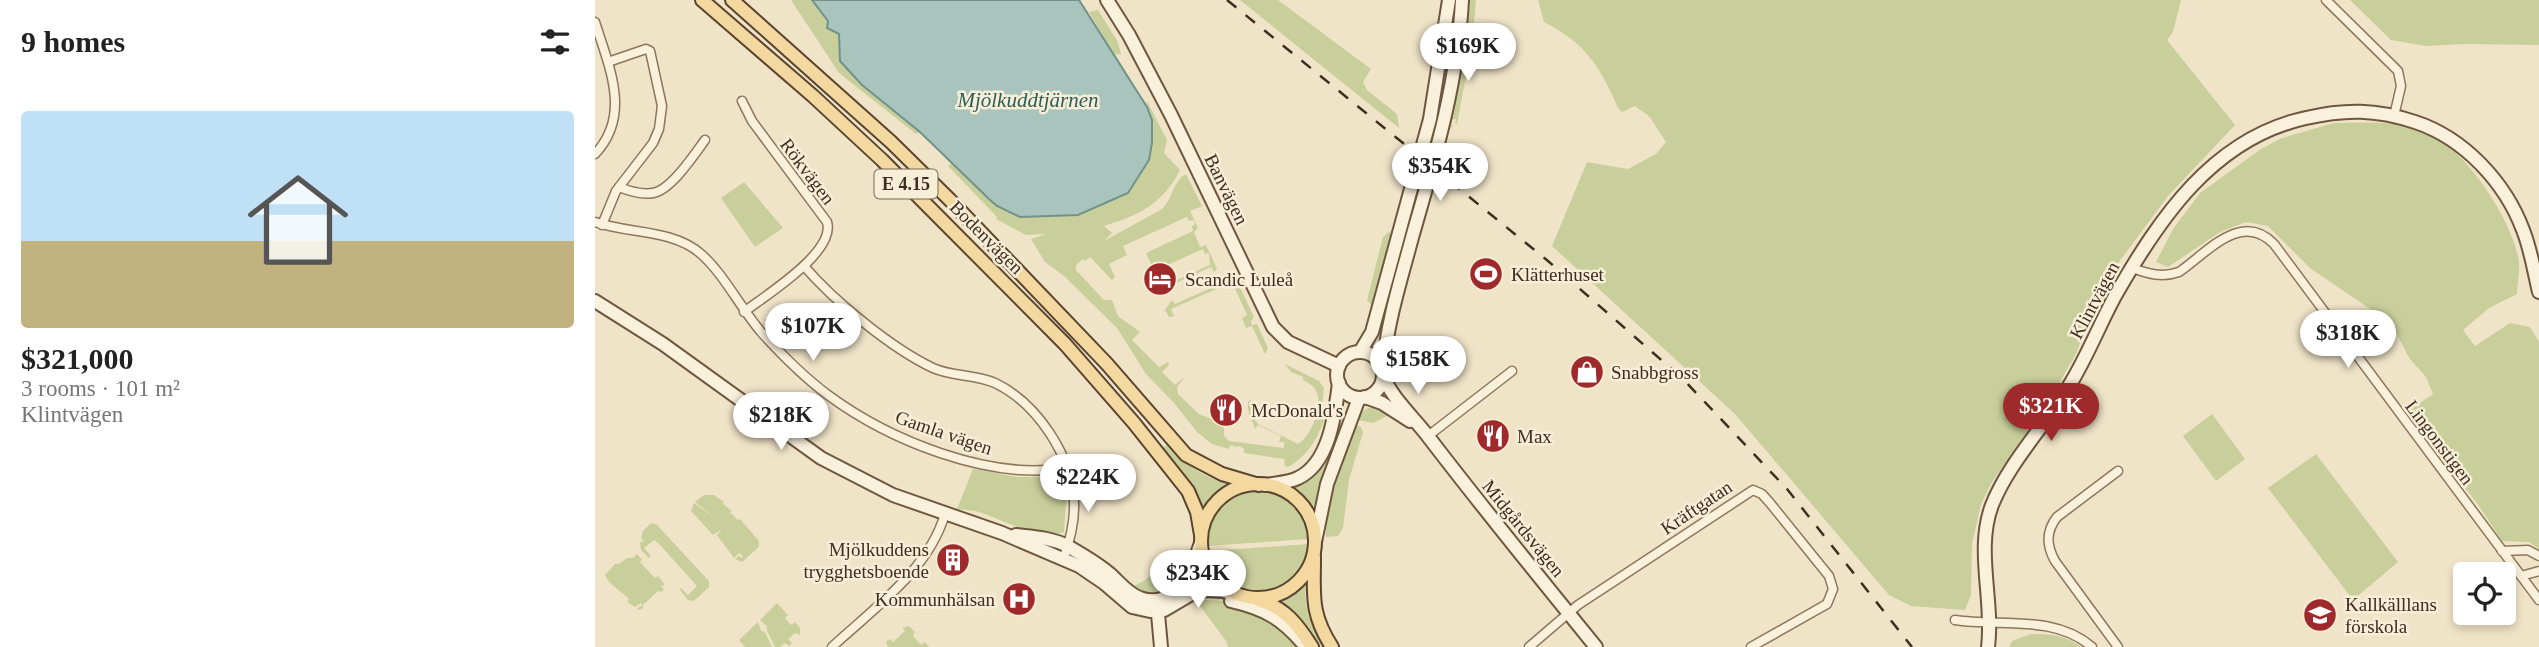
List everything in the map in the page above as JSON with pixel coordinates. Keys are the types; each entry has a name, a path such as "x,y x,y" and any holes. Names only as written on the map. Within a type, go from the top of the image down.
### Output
{"main road":[{"name":"Bodenvägen","path":"702,0 882,160 1065,344 1134,423 1188,491 1197,512 1201,539"},
{"name":"Bodenvägen","path":"732,0 891,142 950,200 1081,336 1187,455 1221,474 1262,485"},
{"path":"1312,647 1299,626 1286,613 1222,585 1211,574 1204,558 1201,539 1208,514 1223,497 1243,487 1262,485 1287,493 1303,507 1312,523 1314,607 1318,622 1332,647"},
{"path":"1245,596 1263,598 1287,590 1302,578 1314,548"}],"street":[{"name":"Banvägen","path":"1107,0 1129,35 1171,115 1273,327 1288,342 1339,366"},
{"path":"1360,352 1372,332 1424,143 1438,79 1449,0"},
{"path":"1314,548 1327,484 1362,398 1377,391 1383,372 1389,319 1445,118 1457,54 1462,0"},
{"path":"2326,0 2398,71 2401,86 2394,116"},
{"path":"595,22 616,99 615,123 606,142 595,154"},
{"path":"598,224 619,187 653,143 661,120 662,106 654,62 648,49 608,62"},
{"name":"Rökvägen","path":"742,101 752,121 828,225 827,237 804,266 744,312"},
{"name":"Klintvägen","path":"1988,647 1990,623 1985,546 1986,527 1992,505 2007,477 2072,382 2114,298 2160,225 2199,177 2223,157 2257,135 2300,119 2331,112 2369,111 2422,124 2445,135 2488,171 2503,191 2522,226 2539,292"},
{"path":"619,187 647,194 662,189 705,140"},
{"name":"Gamla vägen","path":"598,224 683,242 701,254 744,312 783,354 821,389 893,433 935,450 986,464 1031,471 1066,468"},
{"name":"Lingonstigen","path":"2132,268 2157,276 2172,275 2234,233 2248,230 2264,234 2539,600"},
{"path":"804,266 841,304 911,355 940,371 985,379 1013,394 1045,424 1066,468 1074,500 1073,530 1063,560"},
{"path":"595,301 663,344 821,458 872,485 1002,533 1063,560 1095,576 1132,607 1144,611 1157,605 1174,591 1192,568 1201,539"},
{"path":"1262,485 1296,479 1314,464 1328,438 1339,383 1339,366 1346,357 1360,352 1374,357 1383,372"},
{"path":"1426,434 1512,371"},
{"name":"Midgårdsvägen","path":"1383,372 1390,390 1596,647"},
{"path":"1339,383 1347,393 1362,398"},
{"name":"Midgårdsvägen","path":"1362,398 1382,402 1426,434"},
{"path":"2118,471 2057,517 2050,527 2048,537 2055,561 2118,647"},
{"name":"Kräftgatan","path":"1568,613 1753,490 1762,494 1770,503 1829,576 1833,589 1827,604 1751,647"},
{"path":"832,647 914,570 933,543 945,514"},
{"path":"1002,533 1054,540 1068,546 1108,572 1135,596 1157,605 1212,596 1254,607 1281,620 1307,647"},
{"path":"2502,551 2528,550 2539,556"},
{"path":"2521,576 2539,571"},
{"path":"1179,602 1193,593 1206,590 1223,590 1245,596"},
{"path":"1157,605 1161,647"},
{"path":"1529,647 1568,613"},
{"path":"1955,620 2033,624 2062,630 2079,637 2092,647"}],"green space":[{"path":"791,0 812,0 828,21 831,30 839,34 840,62 862,85 920,131 1102,34 1089,12 1098,10 1118,42 1121,54 1115,54 1146,106 1147,101 1167,140 1164,153 1180,170 1166,191 1149,207 1104,226 1112,233 1104,241 1162,209 1178,181 1186,174 1202,206 1190,211 1198,228 1194,232 1200,247 1206,245 1217,269 1214,272 1211,267 1169,286 1168,284 1210,265 1209,253 1205,254 1203,249 1154,271 1146,253 1193,231 1192,226 1195,224 1187,217 1123,246 1127,255 1109,264 1115,277 1112,280 1090,257 1076,265 1076,270 1104,300 1112,300 1118,316 1140,332 1132,340 1159,367 1168,362 1169,365 1162,372 1175,385 1185,377 1177,387 1178,394 1199,414 1221,423 1224,436 1229,441 1284,448 1284,442 1279,442 1281,436 1258,425 1255,429 1248,410 1248,402 1251,400 1258,424 1298,444 1315,420 1318,397 1315,389 1303,380 1303,377 1291,372 1285,364 1319,381 1324,388 1322,408 1326,414 1307,451 1288,467 1285,466 1284,459 1244,453 1240,446 1231,445 1228,449 1212,444 1197,432 1146,374 1117,328 1064,276 1045,262 1031,239 1046,234 1026,235 996,219 948,166 952,163 920,132 916,134 839,73"},
{"path":"1240,0 1278,0 1371,69 1363,82 1367,90 1397,114 1399,128"},
{"path":"1454,0 1458,0 1450,60 1443,100 1427,159 1424,156 1441,91"},
{"path":"1469,0 1476,0 1472,44 1457,124 1456,119 1453,119 1451,125 1454,127 1447,133 1462,55"},
{"path":"1538,0 2181,0 2173,32 2167,40 2235,125 2168,196 2119,262 2098,296 2076,354 2037,421 1992,482 1981,504 1972,544 1971,595 1965,610 1911,606 1889,595 1735,414 1552,246 1587,162 1628,169 1656,154 1666,142 1649,116 1635,106 1622,112 1618,108 1590,57 1570,38 1544,22"},
{"path":"2350,0 2539,0 2539,45 2426,46 2391,40"},
{"path":"2334,123 2398,124 2434,136 2447,145 2475,174 2509,229 2519,262 2517,294 2489,308 2463,330 2475,346 2510,323 2530,327 2539,342 2539,549 2529,542 2502,541 2477,503 2405,413 2433,394 2426,377 2409,358 2392,324 2310,268 2268,226 2246,222 2220,232 2168,267 2156,262 2173,229 2200,193 2261,149 2282,138"},
{"path":"744,182 783,228 755,247 721,198"},
{"path":"1390,231 1390,244 1370,311 1371,305 1367,300 1383,237"},
{"path":"1233,273 1254,317 1252,325 1257,324 1268,348 1265,354 1252,326 1246,328 1242,318 1247,315 1232,282 1171,309 1174,316 1169,317 1165,310 1172,300 1175,304 1227,281 1225,275"},
{"path":"1368,408 1380,408 1391,414 1373,423 1358,420"},
{"path":"2212,414 2245,459 2216,481 2183,436"},
{"path":"1338,424 1341,424 1321,482 1314,514 1309,505 1292,489 1318,470"},
{"path":"1356,425 1361,427 1363,432 1349,480 1343,528 1338,536 1326,537 1330,495"},
{"path":"1167,445 1195,469 1229,484 1211,496 1202,509 1196,492 1163,447"},
{"path":"2316,454 2398,562 2353,600 2268,488"},
{"path":"973,469 1017,477 1051,477 1064,482 1067,490 1064,532 1032,532 979,512 957,509"},
{"path":"1261,491 1287,501 1299,513 1308,539 1207,546 1210,524 1221,507 1238,496"},
{"path":"704,495 714,495 724,502 732,511 727,516 731,513 740,519 759,541 759,547 742,562 735,559 743,556 739,553 734,558 717,535 722,529 713,535 691,511 694,503 715,518 695,502"},
{"path":"651,523 656,524 709,581 709,587 694,601 688,600 680,590 681,588 688,595 697,586 660,545 654,540 644,548 651,556 649,558 641,550 643,531"},
{"path":"1309,544 1303,564 1291,579 1275,587 1257,590 1239,587 1224,580 1212,568 1207,551"},
{"path":"1180,550 1190,551 1179,580 1166,561 1167,556"},
{"path":"637,554 642,560 640,562 665,585 661,586 664,589 662,592 658,591 642,606 644,608 639,610 637,609 641,603 635,607 627,602 629,599 609,582 605,575 615,564"},
{"path":"1159,567 1164,567 1173,584 1148,595 1133,586 1144,581"},
{"path":"1306,579 1308,615 1325,647 1321,647 1298,615 1278,599 1289,594"},
{"path":"1205,600 1235,604 1258,613 1302,647 1228,647 1197,602"},
{"path":"777,603 788,615 785,618 791,625 795,622 800,628 800,635 795,633 788,639 792,643 789,646 785,643 775,647 767,626 760,620"},
{"path":"758,622 772,647 745,647 739,640"},
{"path":"909,626 921,645 925,642 929,647 888,647 886,642 890,639 893,642 905,631 902,628"},
{"path":"2031,634 2057,636 2081,647 2009,647 2012,641"}],"water":[{"name":"Mjölkuddtjärnen","path":"812,0 1079,0 1147,107 1152,120 1149,160 1128,193 1078,215 1020,217 997,206 920,132 862,85 840,61 839,34 827,28 828,21"}],"railway":[{"path":"1227,0 1548,261 1683,379 1787,489 1912,647"}],"place":[{"name":"Klätterhuset","path":"1486,274"},
{"name":"Scandic Luleå","path":"1160,279"},
{"name":"Snabbgross","path":"1587,372"},
{"name":"McDonald's","path":"1226,410"},
{"name":"Max","path":"1493,436"},
{"name":"Mjölkuddens trygghetsboende","path":"953,560"},
{"name":"Kommunhälsan","path":"1019,599"},
{"name":"Kallkälllans förskola","path":"2320,615"}]}
